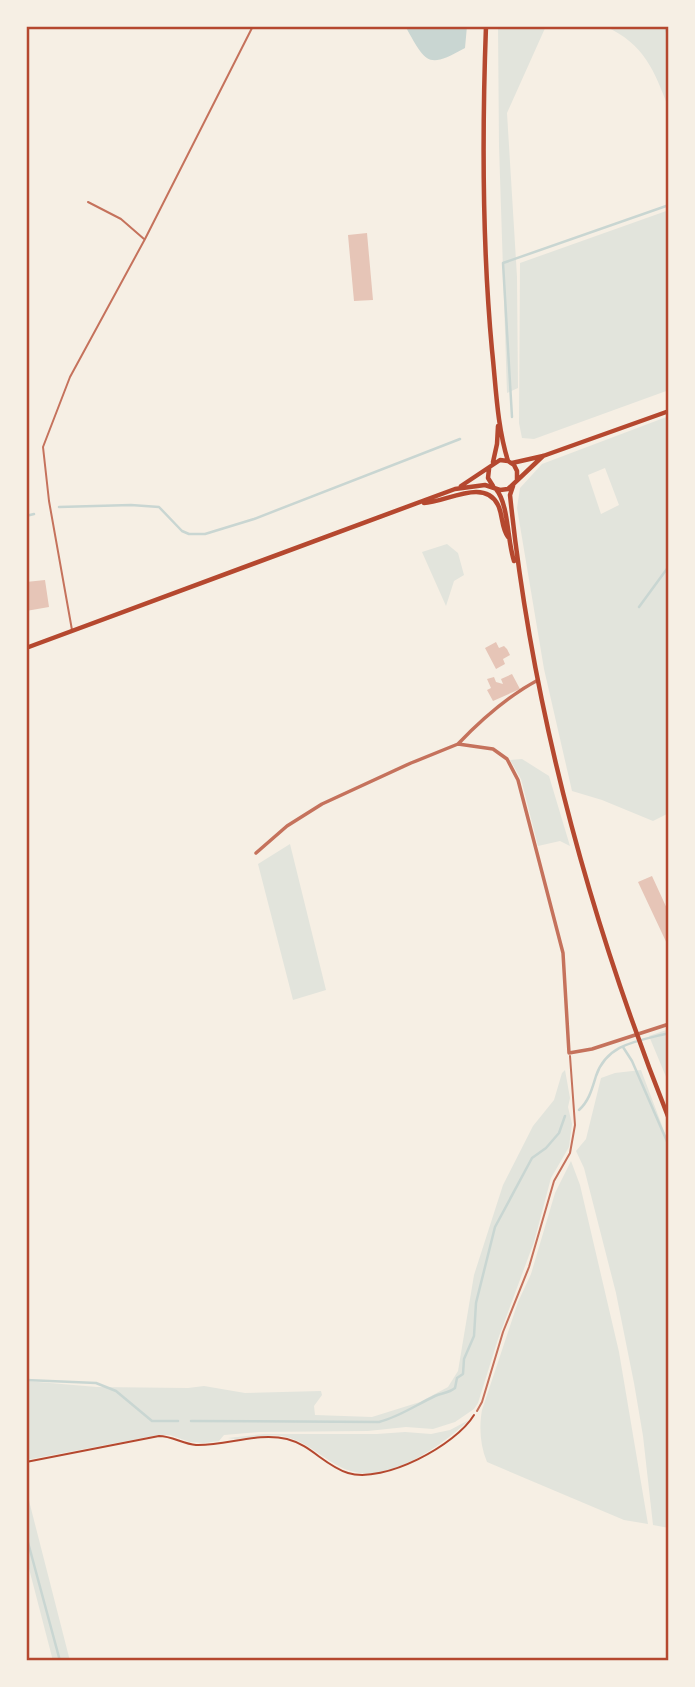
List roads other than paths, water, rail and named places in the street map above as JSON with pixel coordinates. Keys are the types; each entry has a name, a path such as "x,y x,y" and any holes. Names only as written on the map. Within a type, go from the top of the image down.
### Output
{"main road":[{"path":"486,26 483,198 490,329 498,411 498,444 488,478 501,496 508,537"},
{"path":"498,411 510,462 517,471 510,495 517,570"},
{"path":"26,648 455,489 478,477 500,460 510,462 543,456 669,411"},
{"path":"455,489 479,485 506,490 543,456"},
{"path":"419,503 435,503 470,492 484,493 497,504 517,570 539,680 595,907 640,1048 669,1119"}],"street":[{"path":"256,853 286,826 322,804 458,744 478,723 539,680"},
{"path":"458,744 492,749 507,760 518,780 563,953 569,1054 669,1024"}],"lane":[{"path":"72,631 49,501 43,447 70,377 145,239 253,26"},
{"path":"88,202 121,219 145,239"},
{"path":"477,1411 513,1303 529,1267 554,1181 570,1153 575,1125 569,1054"}],"waterway":[{"path":"665,26 669,38"},
{"path":"512,417 503,263 669,205"},
{"path":"59,507 159,507 182,531 205,534 254,519 460,439"},
{"path":"26,516 34,514"},
{"path":"639,607 669,566"},
{"path":"579,1110 588,1099 601,1065 608,1056 625,1045 669,1033"},
{"path":"623,1047 632,1061 669,1146"},
{"path":"191,1421 379,1422 455,1388 457,1378 463,1374 464,1359 474,1336 476,1303 495,1227 532,1158 546,1148 559,1133 565,1116"},
{"path":"26,1380 96,1383 116,1391 152,1421 178,1421"},
{"path":"26,1535 60,1661"}]}
